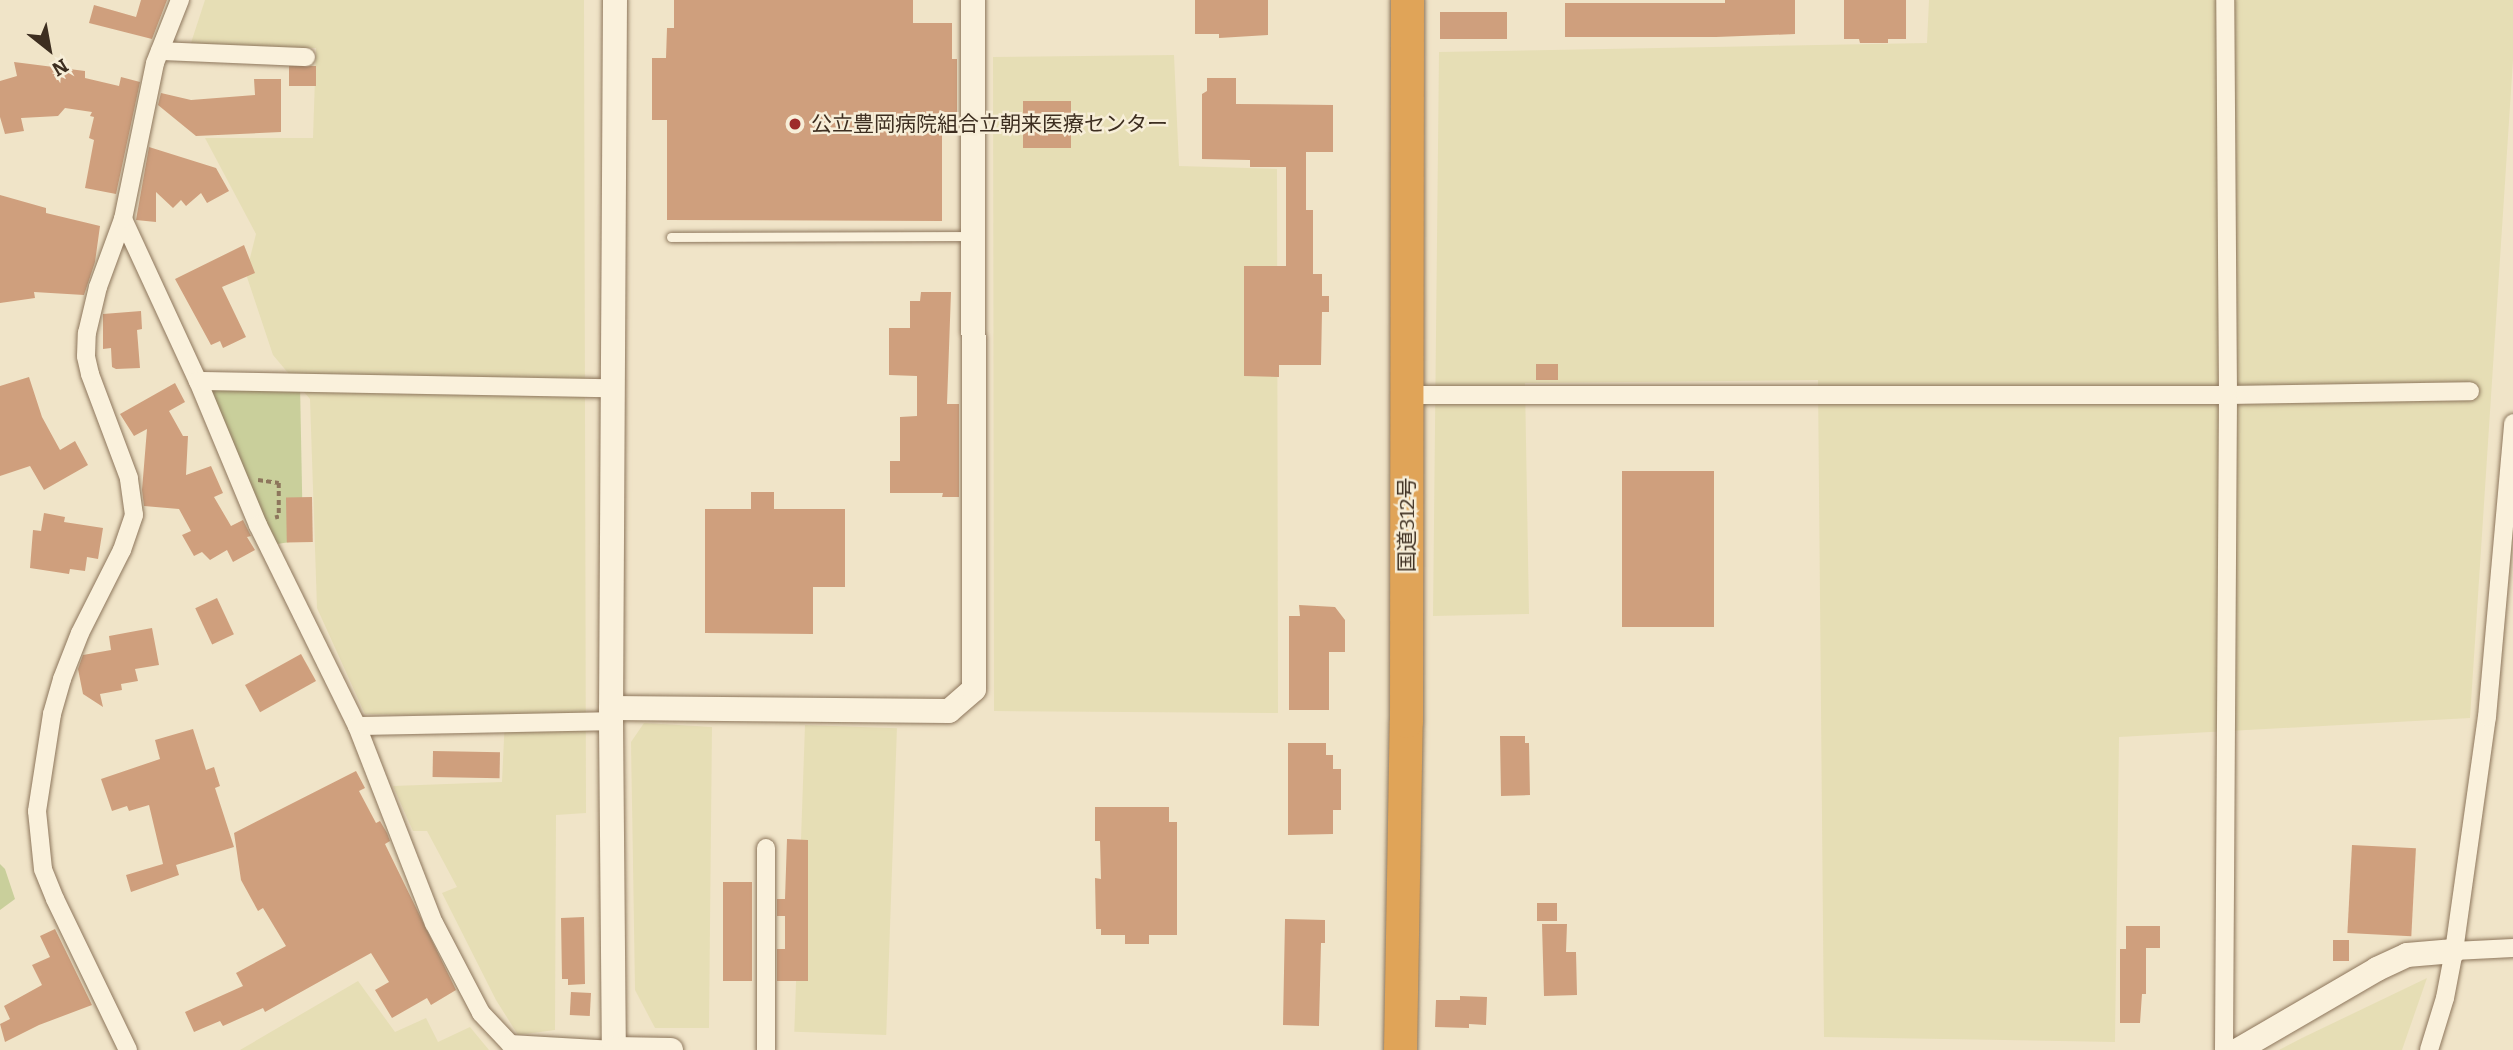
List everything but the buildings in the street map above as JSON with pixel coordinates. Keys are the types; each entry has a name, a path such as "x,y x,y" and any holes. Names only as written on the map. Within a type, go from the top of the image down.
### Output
{"highway":[{"name":"国道312号","path":"1400,1050 1406,708 1407,0"}],"street":[{"path":"128,1050 55,899 41,856 37,811 52,714 62,679 80,634 122,550 134,515 129,478 86,356 87,333 98,287 122,219 160,51 180,0"},
{"path":"614,1050 611,714 615,0"},
{"path":"357,726 611,714 949,711 974,689 973,0"},
{"path":"2224,1050 2228,396 2225,0"},
{"path":"160,51 306,57"},
{"path":"122,219 198,381 258,525 357,726 434,923 481,1013 513,1047 671,1050"},
{"path":"198,381 613,388"},
{"path":"1408,395 2228,396 2470,391"},
{"path":"2429,1050 2454,951 2487,717 2513,423"},
{"path":"766,848 766,1050"},
{"path":"2238,1050 2397,959 2430,951 2513,948"}],"lane":[{"path":"671,237 974,236"}],"shaded area":[{"path":"205,0 584,0 586,813 556,815 555,1030 518,1035 496,1000 442,893 457,887 427,831 413,831 393,786 502,782 505,717 365,714 317,608 310,399 273,355 246,274 256,234 205,138 313,138 316,48 189,49"},
{"path":"1929,0 2513,0 2513,60 2470,718 2119,737 2115,1042 1824,1037 1818,380 1525,383 1529,614 1433,616 1439,52 1927,43"},
{"path":"1174,55 1179,166 1277,169 1278,713 994,711 993,57"},
{"path":"644,723 712,727 709,1028 655,1028 635,990 631,742"},
{"path":"805,725 897,728 886,1035 794,1032"},
{"path":"2427,978 2402,1050 2279,1050 2302,1038"},
{"path":"358,981 395,1032 426,1018 438,1042 470,1027 489,1050 240,1050"}],"green space":[{"path":"198,381 300,384 303,540 277,544"},
{"path":"0,864 5,869 15,899 0,910"}],"place":[{"name":"公立豊岡病院組合立朝来医療センター","path":"795,124"}]}
